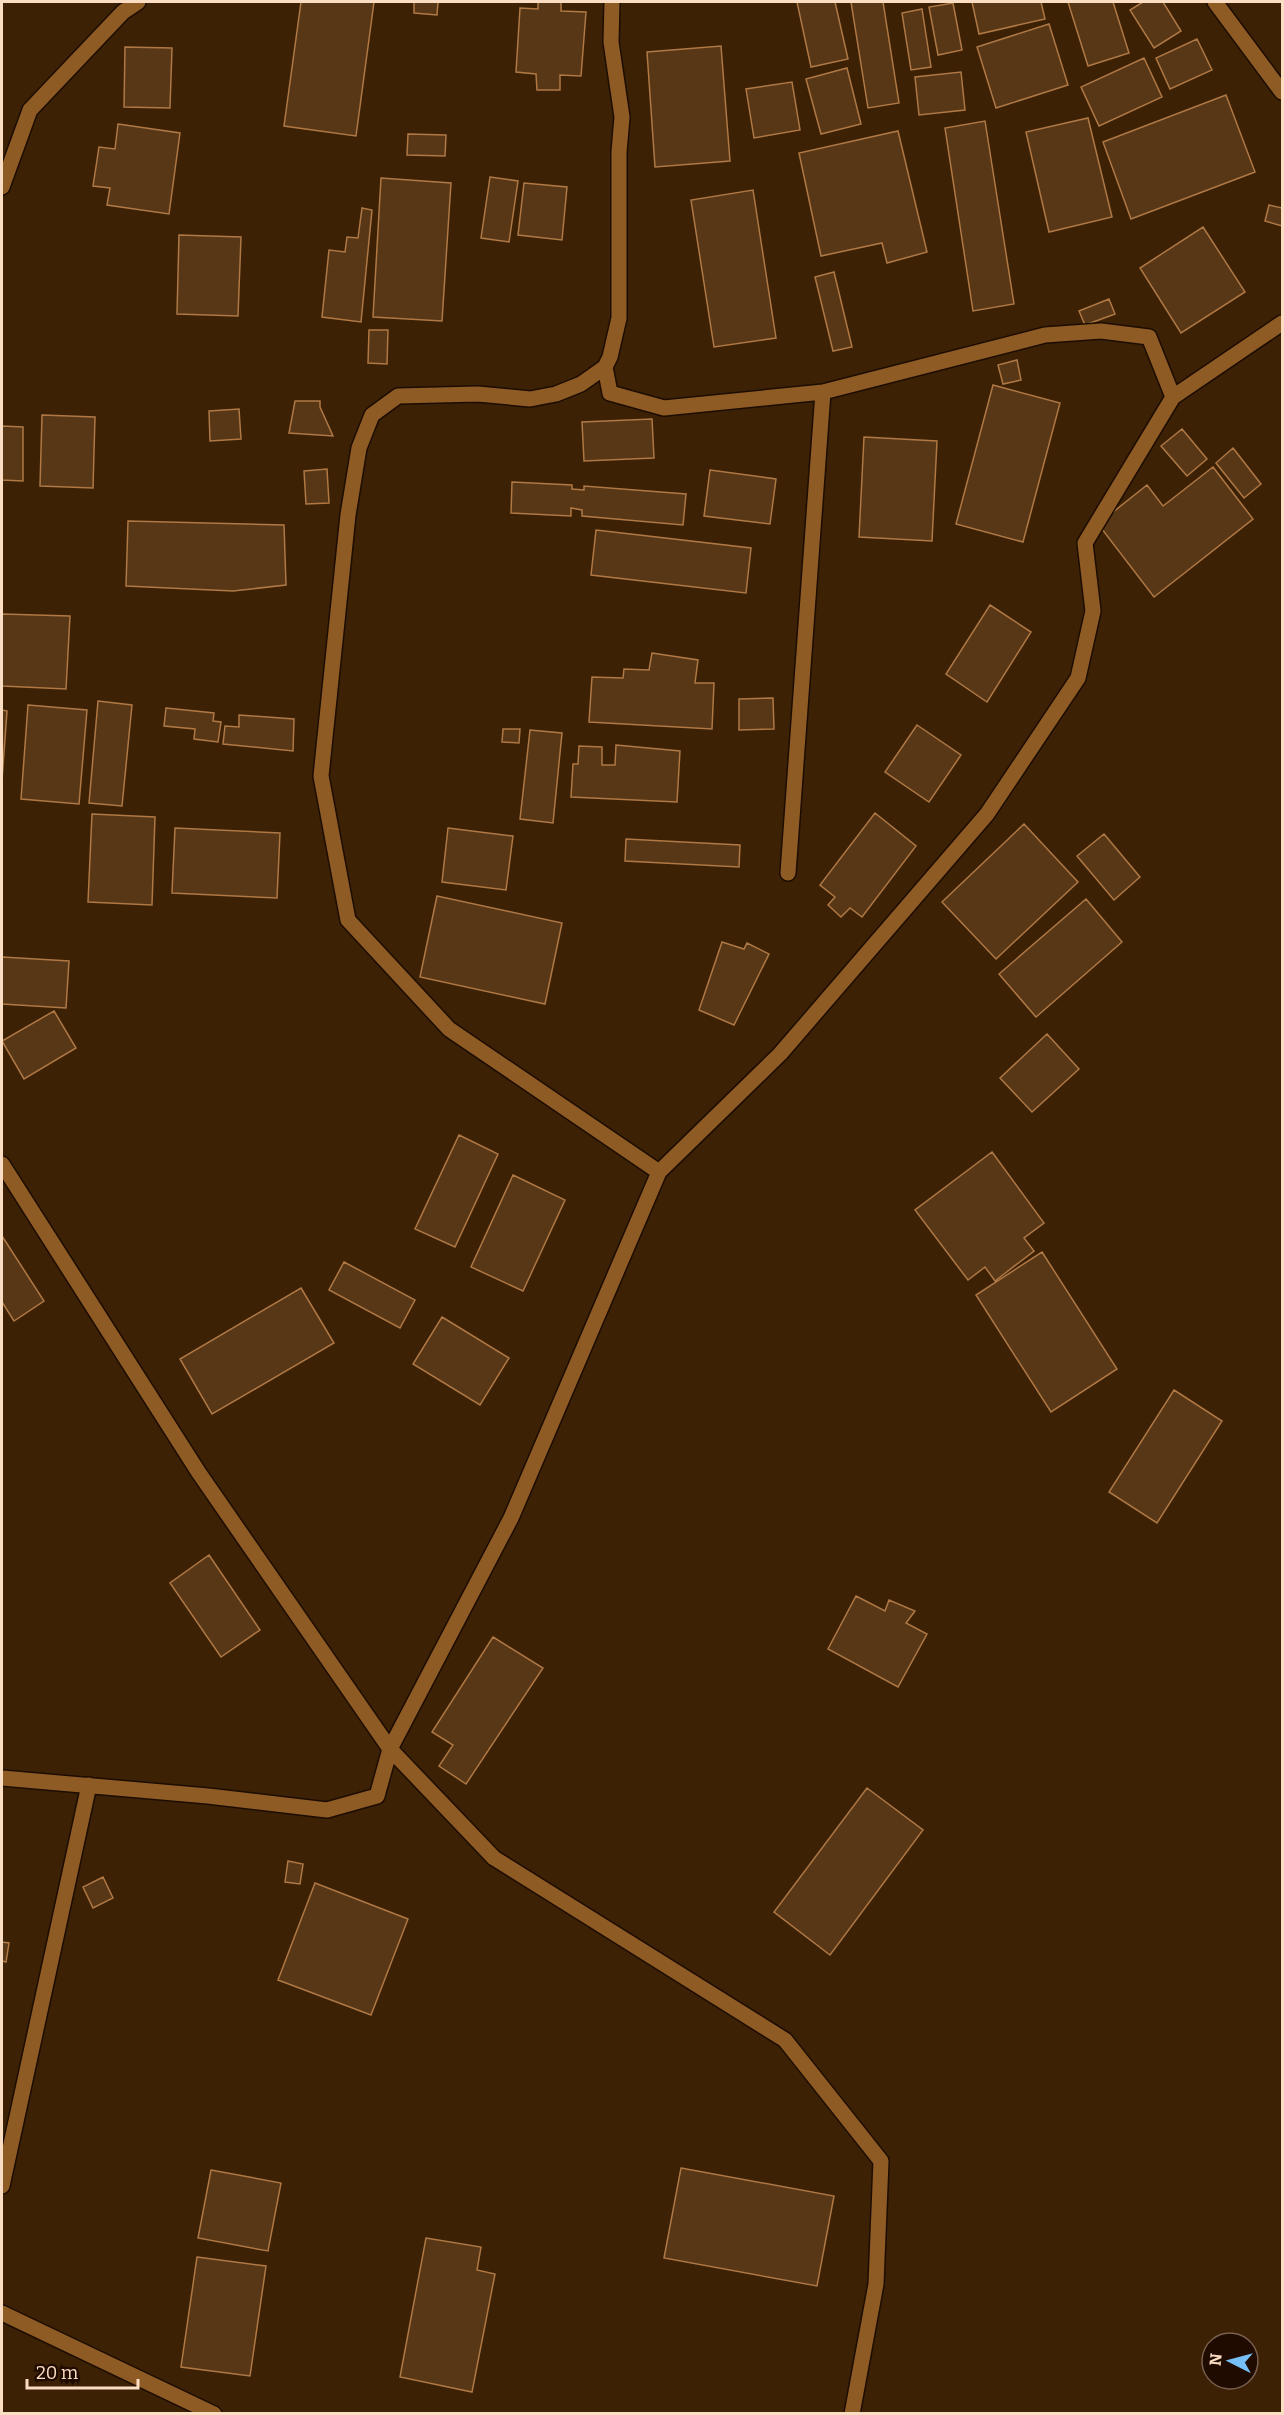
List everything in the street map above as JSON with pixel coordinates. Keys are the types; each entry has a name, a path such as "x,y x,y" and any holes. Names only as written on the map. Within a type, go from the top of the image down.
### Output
{"street":[{"path":"2,188 30,110 123,12 138,2"},
{"path":"612,2 611,42 622,117 619,152 619,318 610,357 605,367 581,384 556,394 530,399 478,394 398,396 372,415 359,448 348,515 321,776 348,921 449,1029 659,1172"},
{"path":"1215,2 1282,92"},
{"path":"2,1778 208,1796 327,1810 377,1796 390,1749 511,1518 659,1172 780,1054 987,814 1078,678 1093,611 1085,543 1173,397 1282,322"},
{"path":"605,367 610,393 664,408 823,392 1045,335 1101,332 1149,337 1173,397"},
{"path":"788,873 823,392"},
{"path":"2,1164 200,1473 390,1749 494,1858 785,2040 881,2162 876,2284 852,2414"},
{"path":"2,2186 89,1785"},
{"path":"2,2313 214,2414"}],"building":[{"path":"301,2 374,2 356,136 284,126"},
{"path":"414,2 438,2 437,15 414,13"},
{"path":"538,2 561,2 561,11 586,12 581,76 560,75 560,90 537,90 536,74 516,72 520,8 538,9"},
{"path":"797,2 835,2 848,59 811,67"},
{"path":"851,2 883,2 899,103 868,108"},
{"path":"972,2 1041,2 1045,19 979,34"},
{"path":"1068,2 1113,2 1129,53 1088,66"},
{"path":"1143,2 1163,2 1181,31 1154,48 1130,10"},
{"path":"953,3 962,50 938,55 929,7"},
{"path":"922,9 931,67 911,70 902,13"},
{"path":"1049,24 1068,85 996,108 977,47"},
{"path":"1197,39 1212,70 1170,89 1156,58"},
{"path":"721,46 730,161 655,167 647,52"},
{"path":"125,47 172,48 170,108 124,107"},
{"path":"1144,58 1162,97 1099,126 1081,87"},
{"path":"847,68 861,124 821,134 806,79"},
{"path":"961,72 965,110 919,115 915,77"},
{"path":"792,82 800,130 754,138 746,89"},
{"path":"1226,95 1255,172 1131,219 1103,142"},
{"path":"1088,118 1112,217 1049,232 1026,132"},
{"path":"985,121 1014,304 973,311 945,128"},
{"path":"118,124 180,133 169,214 107,205 110,188 93,186 99,147 115,149"},
{"path":"898,131 927,252 887,263 882,243 821,256 799,153"},
{"path":"408,134 446,135 445,156 407,155"},
{"path":"490,177 518,181 509,242 481,238"},
{"path":"381,178 451,183 442,321 373,317"},
{"path":"524,183 567,187 562,240 518,235"},
{"path":"753,190 776,338 714,347 691,200"},
{"path":"1269,205 1282,208 1282,226 1265,221"},
{"path":"362,208 372,210 361,322 322,317 329,250 345,252 347,237 358,238"},
{"path":"1203,227 1245,292 1181,333 1140,268"},
{"path":"179,235 241,237 238,316 177,314"},
{"path":"834,272 852,347 833,351 815,277"},
{"path":"1109,299 1115,314 1085,325 1079,311"},
{"path":"369,330 388,330 387,364 368,363"},
{"path":"1017,360 1021,380 1003,384 998,365"},
{"path":"993,385 1060,403 1023,542 956,524"},
{"path":"295,401 320,401 320,407 333,436 289,433"},
{"path":"239,409 241,439 210,441 209,411"},
{"path":"42,415 95,417 93,488 40,486"},
{"path":"652,419 654,458 584,461 582,422"},
{"path":"2,426 23,427 23,481 2,480"},
{"path":"1182,429 1207,459 1187,476 1161,446"},
{"path":"864,437 937,441 932,541 859,537"},
{"path":"1233,448 1261,484 1244,498 1216,463"},
{"path":"1213,467 1253,519 1154,597 1098,524 1147,485 1163,506"},
{"path":"327,469 329,503 306,504 304,471"},
{"path":"710,470 776,479 770,524 704,516"},
{"path":"512,482 572,485 572,489 584,490 584,486 686,494 683,525 582,516 582,510 571,508 571,516 511,513"},
{"path":"128,521 284,525 286,585 233,591 126,586"},
{"path":"596,530 751,548 746,593 591,575"},
{"path":"990,605 1031,632 987,702 946,674"},
{"path":"2,614 70,616 66,689 2,686"},
{"path":"652,653 698,660 695,683 714,683 712,729 589,722 592,677 623,678 624,669 649,670"},
{"path":"773,698 774,729 739,730 739,699"},
{"path":"98,701 132,705 122,806 89,803"},
{"path":"28,705 87,710 79,804 21,799"},
{"path":"166,708 214,713 213,721 221,722 218,742 194,739 195,729 164,726"},
{"path":"2,710 7,711 2,780"},
{"path":"239,715 294,719 293,751 223,744 225,726 239,727"},
{"path":"917,725 961,755 929,802 885,772"},
{"path":"503,729 520,729 519,743 502,742"},
{"path":"530,730 562,733 553,823 520,819"},
{"path":"616,745 680,751 677,802 571,797 573,764 578,764 579,746 602,747 602,765 615,765"},
{"path":"875,813 916,846 862,917 850,908 841,917 828,905 835,897 820,885"},
{"path":"92,814 155,817 152,905 88,902"},
{"path":"1024,824 1078,882 996,959 942,902"},
{"path":"175,828 280,833 277,898 172,893"},
{"path":"448,828 513,836 506,890 442,882"},
{"path":"1104,834 1140,877 1114,900 1077,856"},
{"path":"626,839 740,845 739,867 625,861"},
{"path":"437,896 562,923 545,1004 420,977"},
{"path":"1086,899 1122,942 1036,1017 999,974"},
{"path":"722,942 744,949 747,943 769,954 734,1025 699,1010"},
{"path":"2,957 69,961 66,1008 2,1004"},
{"path":"54,1011 76,1048 24,1079 2,1041"},
{"path":"1047,1034 1079,1069 1032,1112 1000,1078"},
{"path":"459,1135 498,1154 455,1247 415,1229"},
{"path":"992,1152 1044,1223 1024,1238 1034,1251 995,1281 985,1267 968,1280 915,1210"},
{"path":"513,1175 565,1200 523,1291 471,1267"},
{"path":"2,1236 44,1301 14,1321 2,1302"},
{"path":"1042,1252 1117,1369 1051,1412 976,1295"},
{"path":"344,1262 415,1300 400,1328 329,1290"},
{"path":"301,1288 334,1343 212,1414 180,1359"},
{"path":"442,1317 509,1358 480,1405 413,1364"},
{"path":"1174,1390 1222,1421 1157,1523 1109,1492"},
{"path":"209,1555 260,1630 221,1657 170,1583"},
{"path":"856,1596 885,1611 889,1600 915,1611 906,1623 927,1634 898,1687 828,1649"},
{"path":"493,1637 543,1668 466,1784 439,1766 453,1745 432,1732"},
{"path":"867,1788 923,1830 830,1955 774,1912"},
{"path":"288,1861 303,1864 300,1884 285,1882"},
{"path":"103,1877 113,1898 93,1908 83,1887"},
{"path":"315,1883 408,1919 371,2015 278,1980"},
{"path":"2,1942 9,1943 6,1962 2,1961"},
{"path":"681,2168 834,2196 817,2286 664,2258"},
{"path":"211,2170 281,2183 268,2251 198,2238"},
{"path":"426,2238 481,2247 477,2270 495,2274 472,2392 400,2377"},
{"path":"197,2257 266,2266 250,2376 181,2367"}]}
